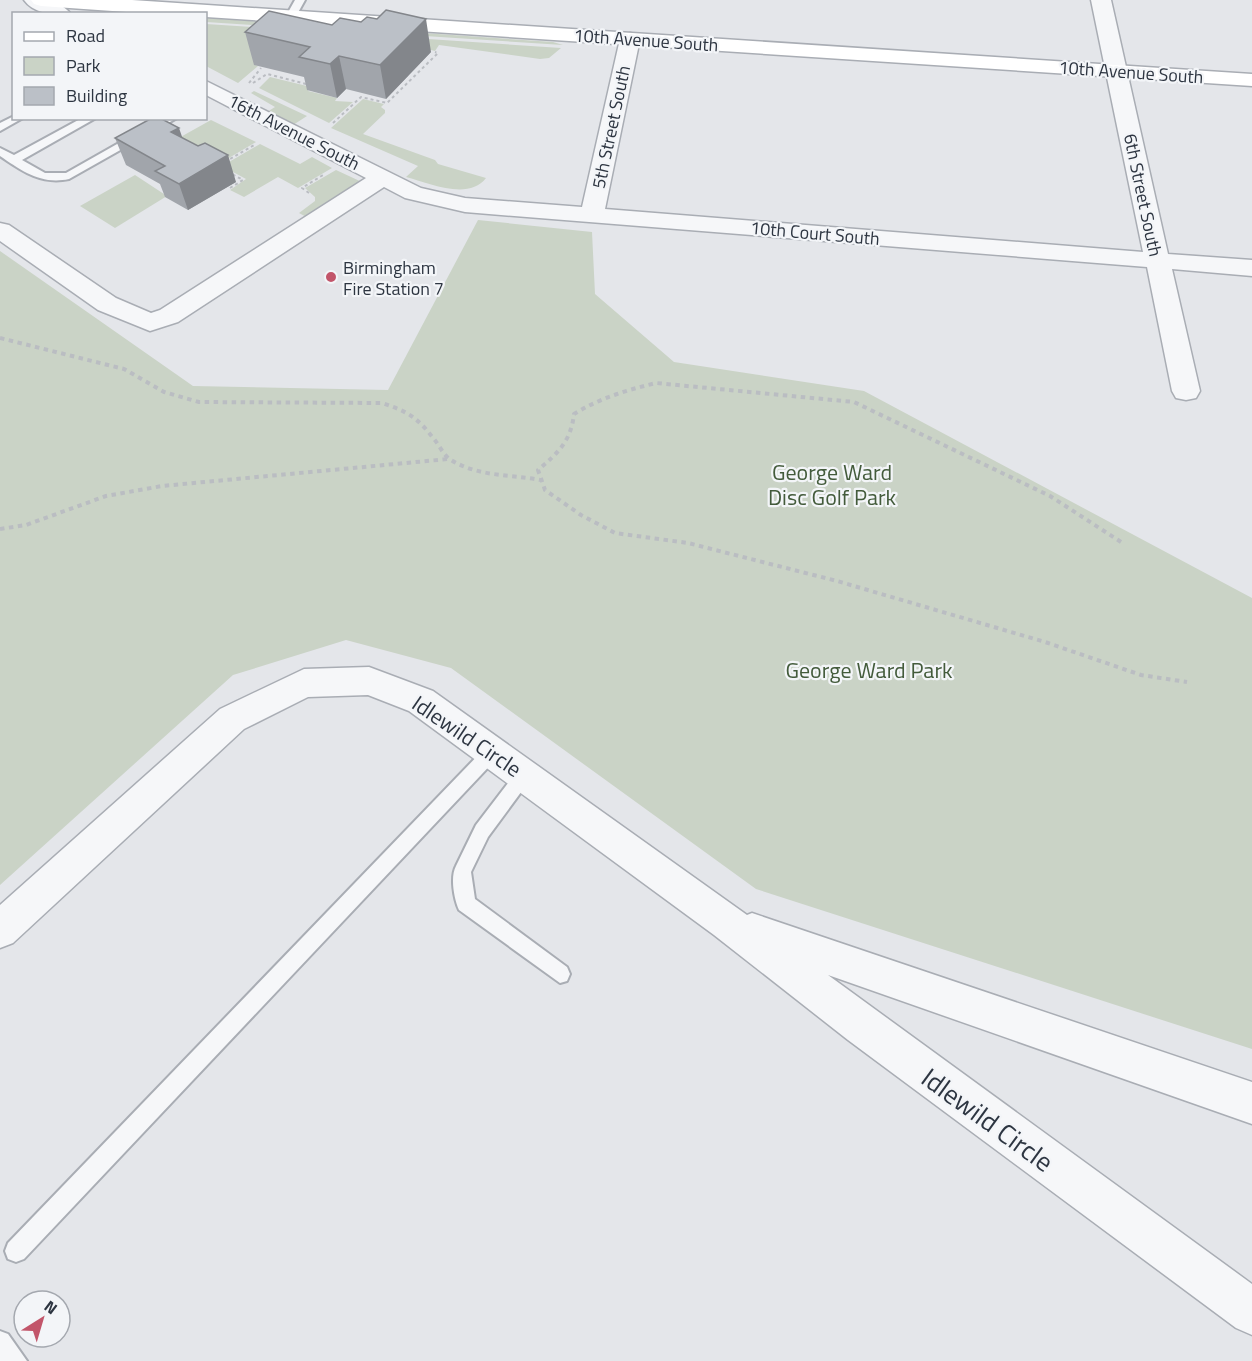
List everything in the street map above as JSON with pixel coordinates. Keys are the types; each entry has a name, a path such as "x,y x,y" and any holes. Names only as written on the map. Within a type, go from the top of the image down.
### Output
{"street":[{"path":"34,0 57,12"},
{"name":"10th Avenue South","path":"41,0 296,8 630,39 1252,80"},
{"name":"6th Street South","path":"1101,0 1186,391"},
{"name":"5th Street South","path":"592,215 630,39"},
{"name":"16th Avenue South","path":"209,93 382,178"},
{"path":"0,230 107,304 150,321 168,316 382,178"},
{"name":"10th Court South","path":"382,178 413,193 465,205 1252,268"},
{"name":"Idlewild Circle","path":"0,930 232,719 304,682 369,681 422,701 727,922 862,1026 1252,1312"},
{"name":"Idlewild Circle","path":"727,922 1252,1103"}],"lane":[{"path":"0,128 14,120"},
{"path":"14,160 88,120"},
{"path":"0,152 45,178 58,179 69,176 168,120"},
{"path":"16,1251 492,752"},
{"path":"524,775 482,831 462,872 466,904 560,974"},
{"path":"0,1342 15,1361"}],"path":[{"path":"330,126 361,97 387,103 438,53 428,51"},
{"path":"256,89 247,86 261,68"},
{"path":"263,78 267,74 311,85"},
{"path":"218,166 256,144"},
{"path":"226,171 243,180 230,188"},
{"path":"0,338 124,369 164,392 199,402 382,403 409,412 427,430 449,459"},
{"path":"1121,542 1050,496 965,455 854,402 818,397 656,383 605,396 596,399 574,414 573,433 561,452 538,470 540,480 546,490 581,515 615,533 688,543 825,578 1046,642 1141,675 1187,682"},
{"path":"0,529 26,525 106,496 162,486 449,459 494,475 540,480"}],"green space":[{"path":"207,18 553,42 563,45 207,22"},
{"path":"207,24 298,30 255,65 258,66 238,83 207,67"},
{"path":"413,38 561,48 549,58 540,59 439,45 435,51 411,45"},
{"path":"270,77 311,87 308,91 337,98 335,101 353,102 329,123 259,88"},
{"path":"254,91 307,116 293,125 267,112 275,107 251,93"},
{"path":"363,99 384,104 381,107 385,113 363,134 435,160 438,164 486,178 479,185 459,189 436,186 406,177 418,166 331,128"},
{"path":"211,120 256,142 205,172 168,144"},
{"path":"260,144 300,164 312,157 332,168 298,188 278,177 244,197 230,190 246,179 222,166"},
{"path":"336,170 364,183 310,219 299,213 315,201 315,197 305,188"},
{"path":"135,175 167,196 115,228 80,206"},
{"name":"George Ward Park","path":"478,220 592,232 595,294 674,362 864,391 1252,598 1252,1049 756,889 451,668 346,640 233,675 0,885 0,251 193,386 388,390"}],"building":[{"path":"386,10 426,19 380,65 339,56 330,64 299,57 310,47 245,32 269,11 332,25 340,18 361,22 367,17 377,19"},
{"path":"148,120 164,120 179,128 171,132 198,146 205,143 228,155 179,184 155,171 165,166 115,138"}],"place":[{"name":"Birmingham Fire Station 7","path":"331,277"}],"park label":[{"name":"George Ward Disc Golf Park","path":"832,485"}]}
